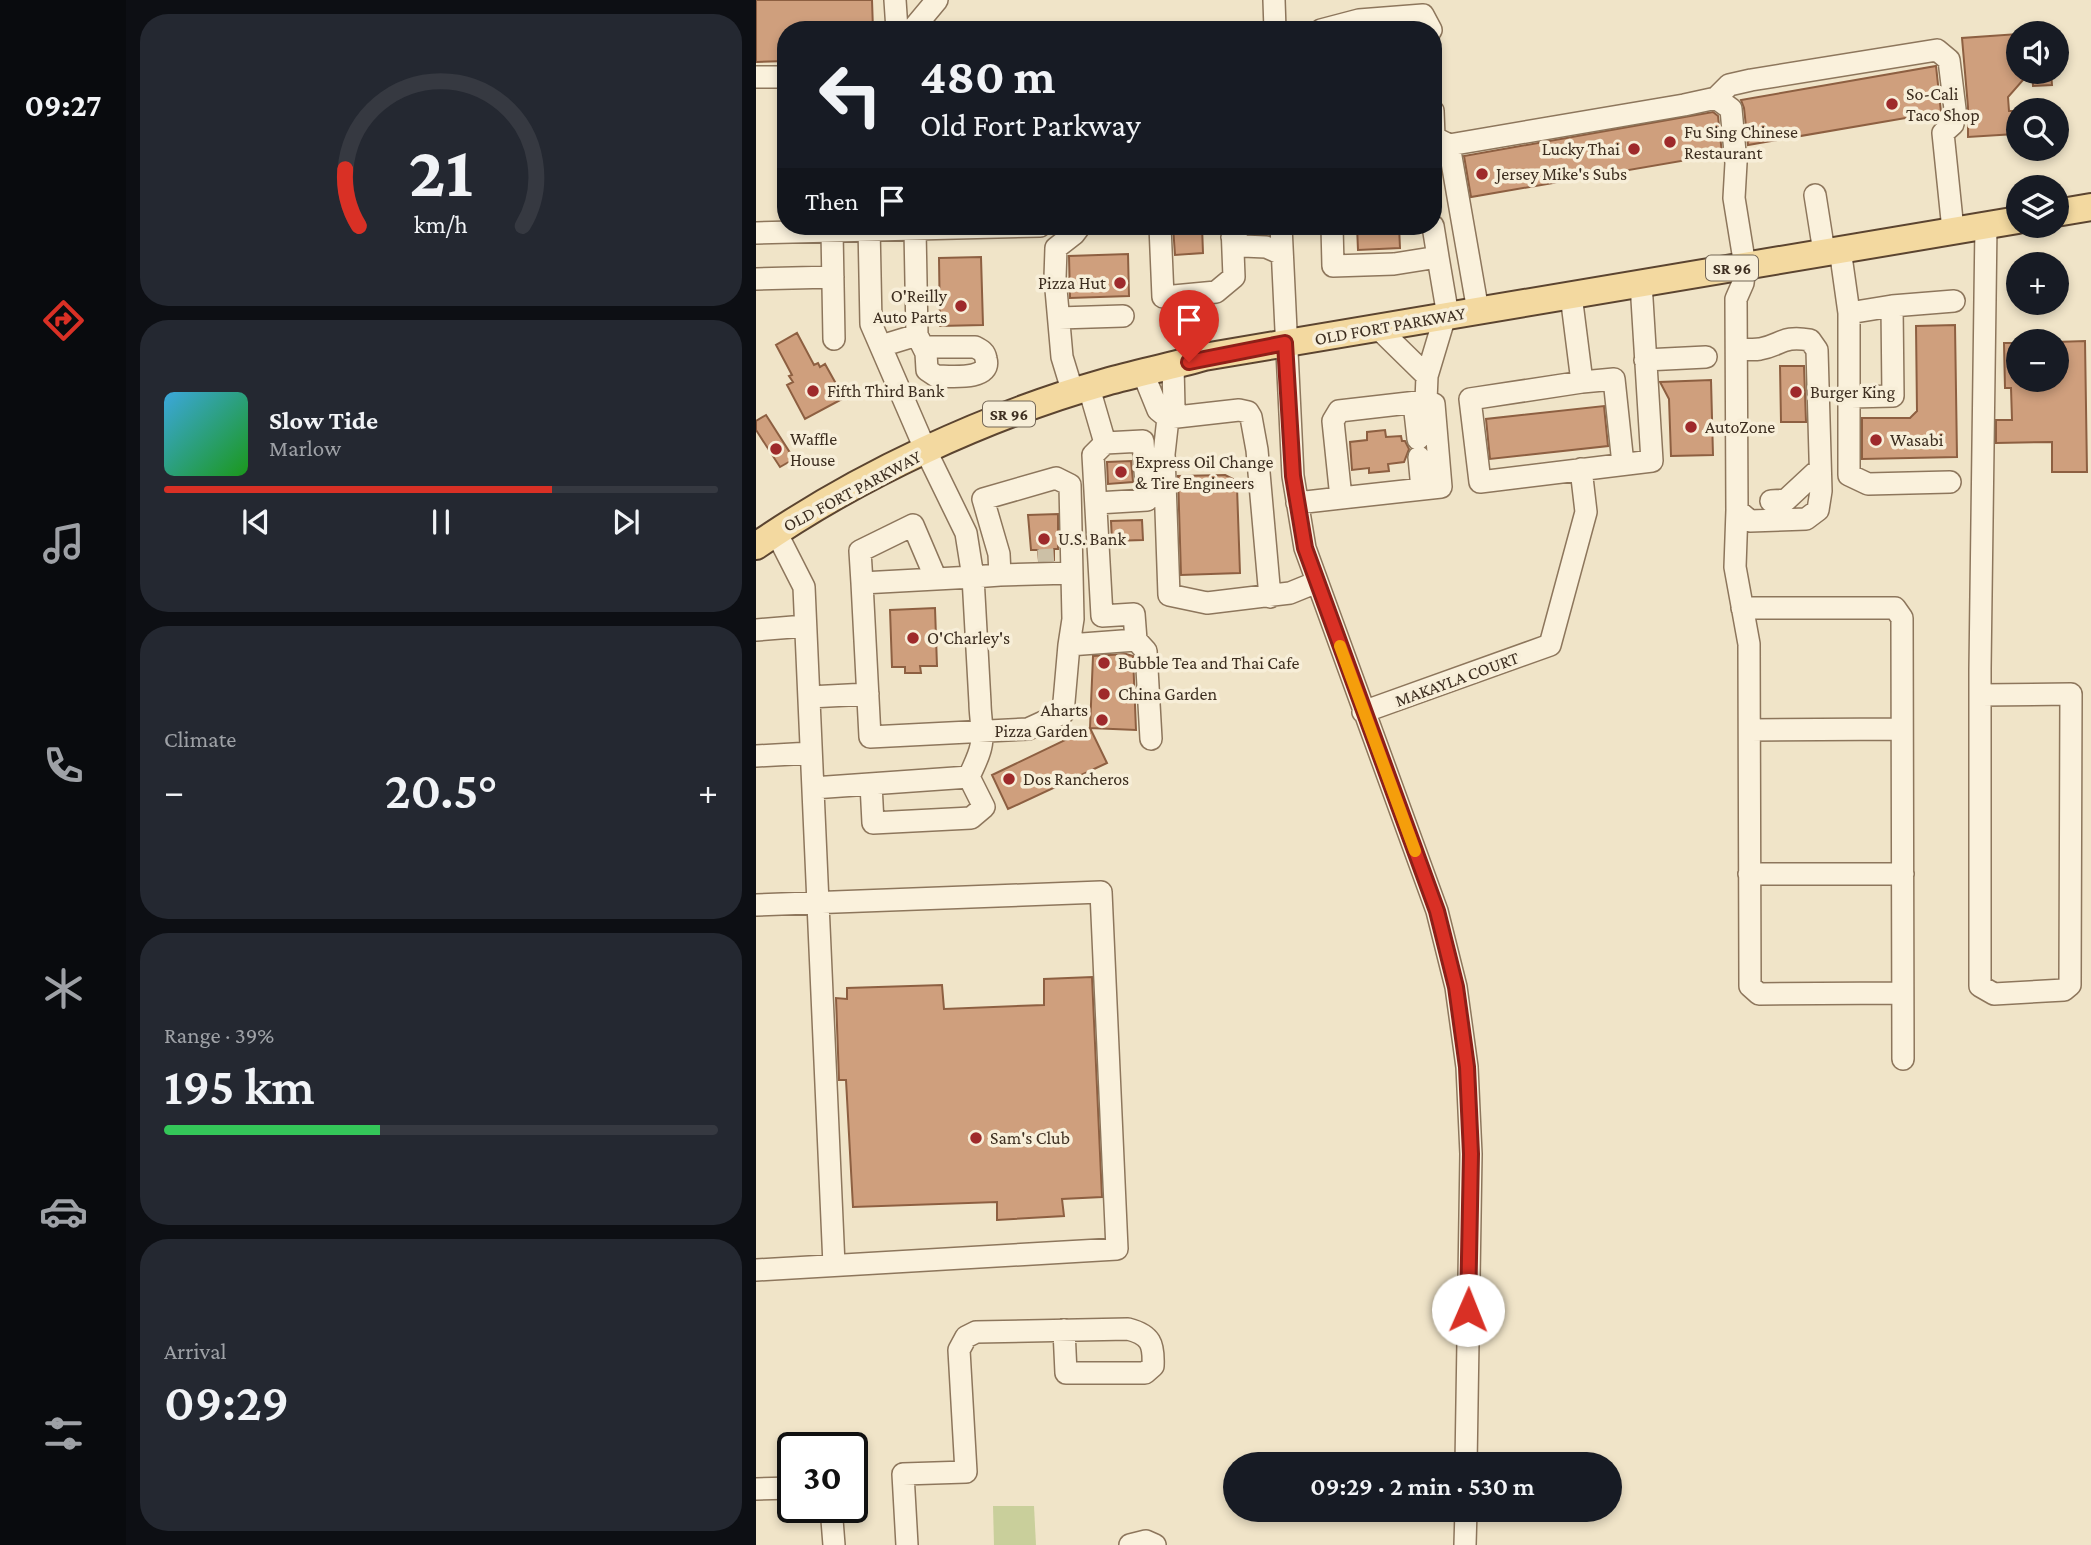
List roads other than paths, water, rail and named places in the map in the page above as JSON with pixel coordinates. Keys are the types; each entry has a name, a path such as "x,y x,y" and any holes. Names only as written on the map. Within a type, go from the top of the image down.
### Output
{"main road":[{"path":"2069,211 2091,207"},
{"name":"OLD FORT PARKWAY","path":"766,539 858,485 926,451 1008,415 1081,390 1143,373 1285,343 2006,222"}],"street":[{"path":"895,0 896,21"},
{"path":"920,21 937,0"},
{"path":"1274,0 1275,21"},
{"path":"1385,21 1423,15 1426,21"},
{"path":"1442,140 1716,98 1729,85 1751,80 1937,50 1949,60 1955,109 1953,124 1943,133 1953,230"},
{"path":"756,77 777,77"},
{"path":"1716,98 1731,109 1736,163 1734,198 1745,265 1743,283 1736,299 1735,566 1749,644 1750,986 1759,994 1902,993"},
{"path":"1442,153 1478,311"},
{"path":"1815,195 1849,313 1849,475 1868,484 1950,482"},
{"path":"1981,695 2071,694 2070,985 2064,990 1994,994 1980,986 1981,695 1986,225"},
{"path":"756,233 777,232"},
{"path":"832,235 834,339"},
{"path":"869,235 871,324 926,451 966,533 973,577 982,745 969,777 984,807 971,818 873,823 871,784"},
{"path":"881,346 920,341 915,235"},
{"path":"1073,235 1056,248 1055,278 1062,357 1081,390 1105,443"},
{"path":"1160,235 1163,297 1216,292 1234,277 1232,235"},
{"path":"1235,235 1243,246 1266,247 1282,254"},
{"path":"1281,235 1293,476 1305,548 1437,911 1456,987 1467,1067 1471,1154 1466,1452"},
{"path":"1332,235 1333,266 1394,264 1438,257"},
{"path":"1422,489 1418,448 1420,402 1447,316 1434,235"},
{"path":"756,279 833,277"},
{"path":"1623,464 1614,379 1470,399 1480,482 1651,461 1641,283"},
{"path":"1572,295 1582,382"},
{"path":"1849,313 1954,301"},
{"path":"1851,397 1893,396 1892,306"},
{"path":"1059,318 1123,316"},
{"path":"1377,328 1427,376"},
{"path":"1737,349 1760,349 1793,338 1810,340 1817,350 1821,455 1818,510 1806,520 1750,522 1737,510"},
{"path":"1771,507 1790,512 1812,493 1815,487 1812,353 1793,338"},
{"path":"1645,360 1706,357"},
{"path":"1174,366 1174,408 1168,418 1164,454 1169,595 1207,603 1270,597 1290,593 1317,582"},
{"path":"1143,373 1158,410 1168,418 1239,410 1248,412 1251,417 1257,450 1270,597"},
{"path":"1297,503 1441,487 1434,404 1420,402 1339,411 1335,415 1333,421 1341,498"},
{"path":"1097,503 1147,500 1143,441 1105,443 1093,455 1102,616"},
{"name":"MAKAYLA COURT","path":"1363,712 1550,645 1586,512 1581,469"},
{"path":"936,579 913,525 860,551 870,737 1028,729 1063,713 1073,619 1059,563 1070,485 1056,478 983,499 999,568"},
{"path":"766,539 804,587 834,1265"},
{"path":"999,568 1059,563"},
{"path":"862,583 973,577 999,568 1059,563"},
{"path":"1742,608 1895,608 1902,618 1903,1059"},
{"path":"1073,619 1134,614 1136,640 1146,651 1151,739"},
{"path":"756,630 805,626"},
{"path":"1069,645 1136,640"},
{"path":"808,697 868,694"},
{"path":"1750,730 1902,729"},
{"path":"756,755 811,753"},
{"path":"813,788 969,777"},
{"path":"1749,874 1903,874"},
{"path":"756,905 1101,892 1117,1236 1117,1250 756,1270"},
{"path":"907,1545 903,1474 966,1472 959,1350 966,1337 976,1332 1064,1330"},
{"path":"756,1489 777,1488"},
{"path":"1465,1545 1466,1522"},
{"path":"832,1523 834,1545"},
{"path":"1130,1545 1146,1541 1155,1545"}],"tunnel":[{"path":"1038,560 1054,559"}],"place":[{"name":"So-Cali Taco Shop","path":"1892,104"},
{"name":"Fu Sing Chinese Restaurant","path":"1670,142"},
{"name":"Lucky Thai","path":"1634,149"},
{"name":"Jersey Mike's Subs","path":"1482,174"},
{"name":"Pizza Hut","path":"1120,283"},
{"name":"O'Reilly Auto Parts","path":"961,306"},
{"name":"Fifth Third Bank","path":"813,391"},
{"name":"Burger King","path":"1796,392"},
{"name":"AutoZone","path":"1691,427"},
{"name":"Wasabi","path":"1876,440"},
{"name":"Waffle House","path":"776,449"},
{"name":"Express Oil Change & Tire Engineers","path":"1121,472"},
{"name":"U.S. Bank","path":"1044,539"},
{"name":"O'Charley's","path":"913,638"},
{"name":"Bubble Tea and Thai Cafe","path":"1104,663"},
{"name":"China Garden","path":"1104,694"},
{"name":"Aharts Pizza Garden","path":"1102,720"},
{"name":"Dos Rancheros","path":"1009,779"},
{"name":"Sam's Club","path":"976,1138"}]}
